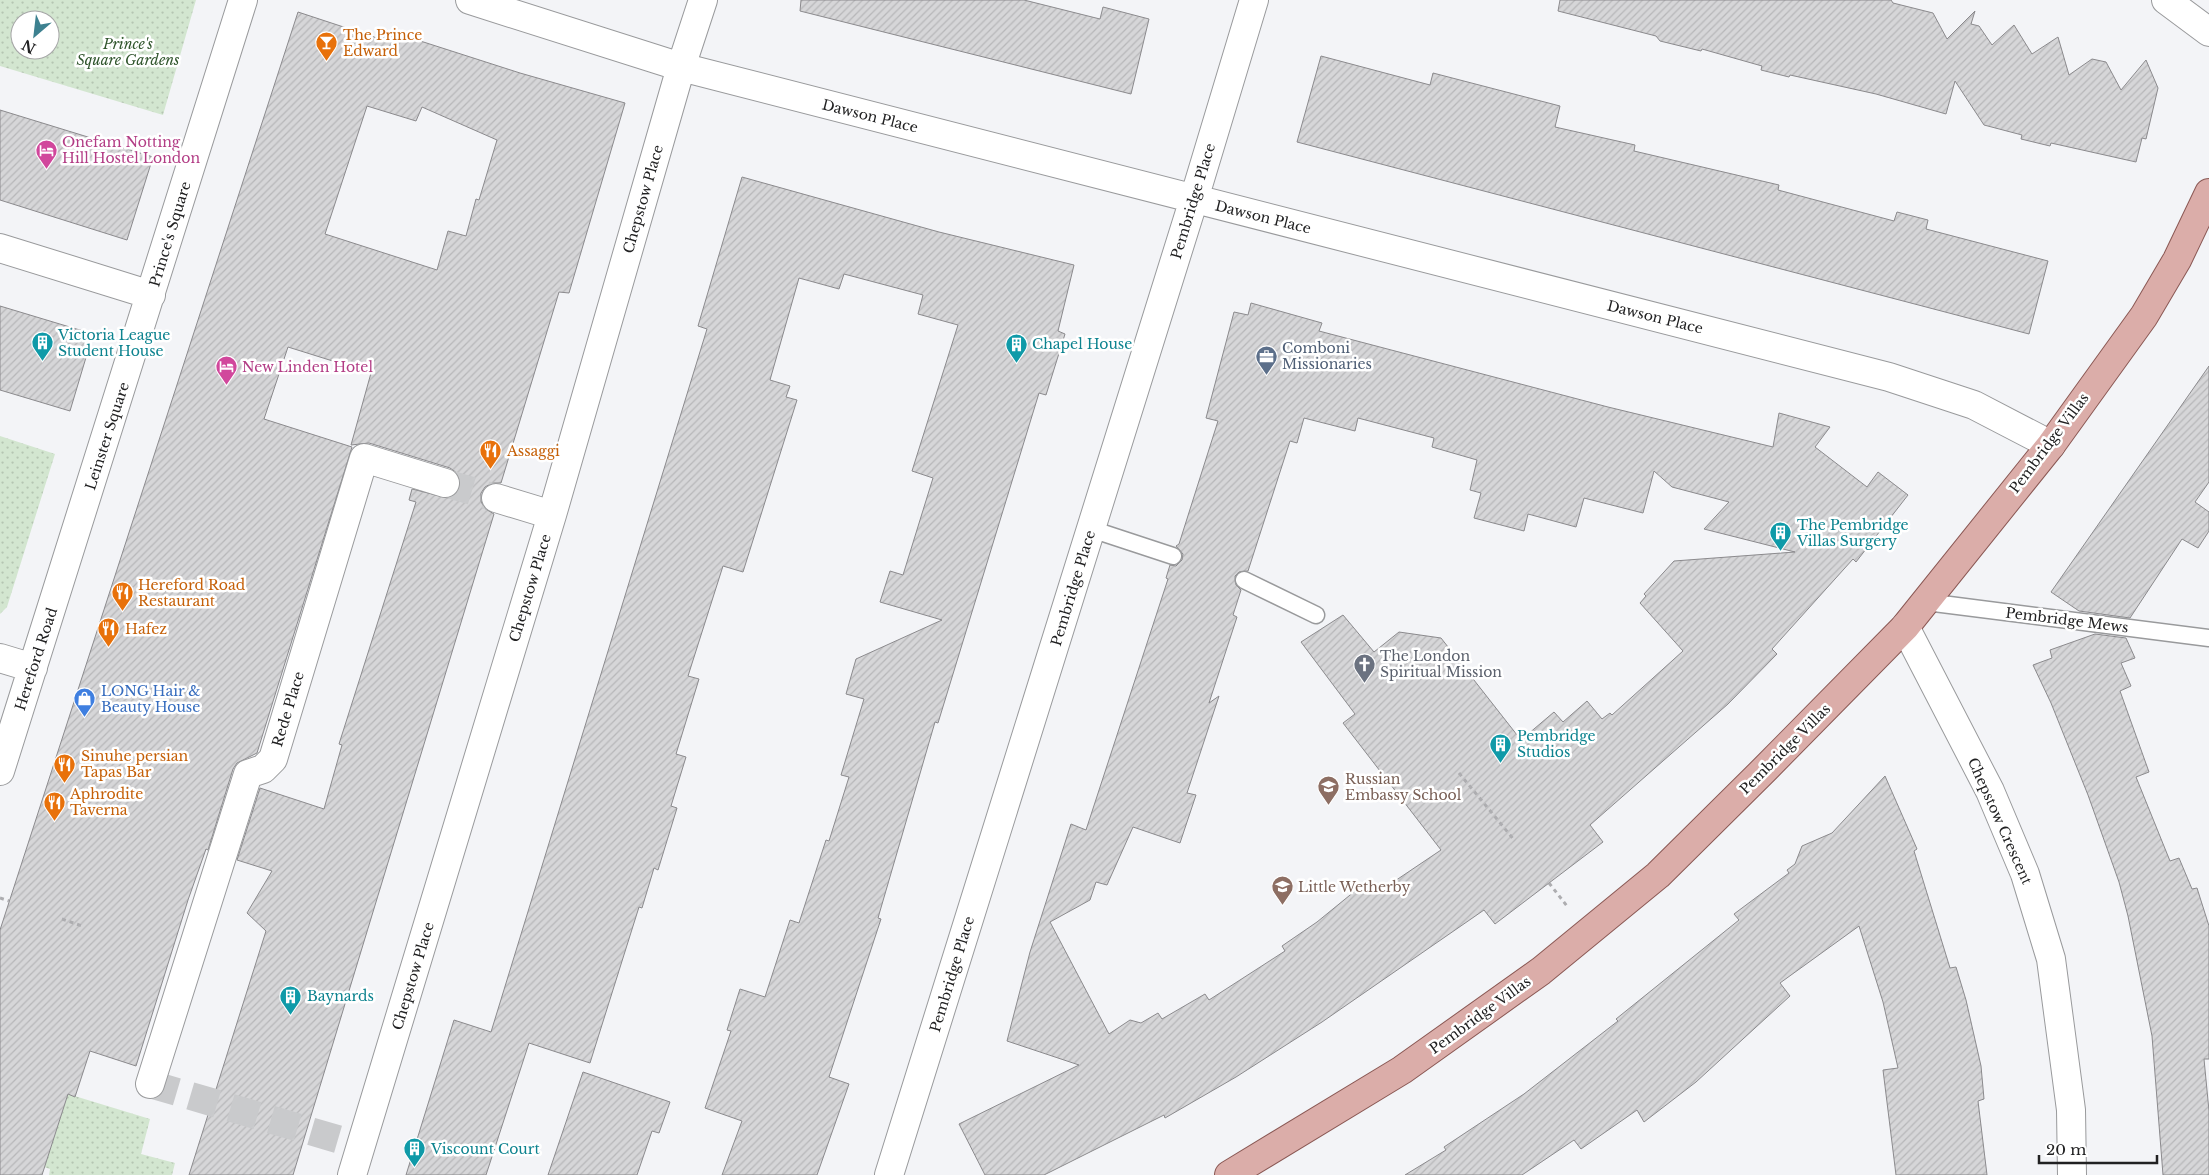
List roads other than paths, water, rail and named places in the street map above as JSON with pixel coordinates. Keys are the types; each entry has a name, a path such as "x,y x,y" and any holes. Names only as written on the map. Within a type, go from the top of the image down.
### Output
{"main road":[{"name":"Pembridge Villas","path":"1229,1175 1402,1070 1541,971 1658,875 1906,627 2050,445 2144,316 2177,260 2209,193"}],"street":[{"name":"Prince's Square","path":"151,296 243,0"},
{"name":"Dawson Place","path":"470,0 682,67 1890,376 1974,405 2050,445"},
{"name":"Chepstow Place","path":"352,1175 552,515 703,0"},
{"name":"Pembridge Place","path":"889,1175 1194,199 1254,0"},
{"path":"2166,0 2209,32"},
{"path":"0,248 151,296"},
{"name":"Leinster Square","path":"71,548 151,296"},
{"name":"Rede Place","path":"150,1084 248,774 263,769 273,759 364,458 445,483"},
{"path":"496,498 552,515"},
{"name":"Hereford Road","path":"0,771 71,548"},
{"name":"Chepstow Crescent","path":"1906,627 1990,791 2025,874 2051,959 2071,1110 2072,1175"},
{"path":"0,658 33,668"}],"lane":[{"path":"1091,529 1173,556"},
{"path":"1244,580 1316,616"},
{"name":"Pembridge Mews","path":"1926,602 2209,638"}],"tunnel":[{"path":"445,483 496,498"},
{"path":"150,1084 361,1146"}],"place":[{"name":"The Prince Edward","path":"327,62"},
{"name":"Onefam Notting Hill Hostel London","path":"46,169"},
{"name":"Victoria League Student House","path":"42,362"},
{"name":"Chapel House","path":"1016,363"},
{"name":"Comboni Missionaries","path":"1266,375"},
{"name":"New Linden Hotel","path":"226,386"},
{"name":"Assaggi","path":"491,470"},
{"name":"The Pembridge Villas Surgery","path":"1781,552"},
{"name":"Hereford Road Restaurant","path":"122,612"},
{"name":"Hafez","path":"109,648"},
{"name":"The London Spiritual Mission","path":"1364,683"},
{"name":"LONG Hair & Beauty House","path":"85,718"},
{"name":"Pembridge Studios","path":"1501,763"},
{"name":"Sinuhe persian Tapas Bar","path":"65,783"},
{"name":"Russian Embassy School","path":"1329,806"},
{"name":"Aphrodite Taverna","path":"54,821"},
{"name":"Little Wetherby","path":"1282,906"},
{"name":"Baynards","path":"291,1015"},
{"name":"Viscount Court","path":"415,1168"}],"park label":[{"name":"Prince's Square Gardens","path":"128,52"}]}
